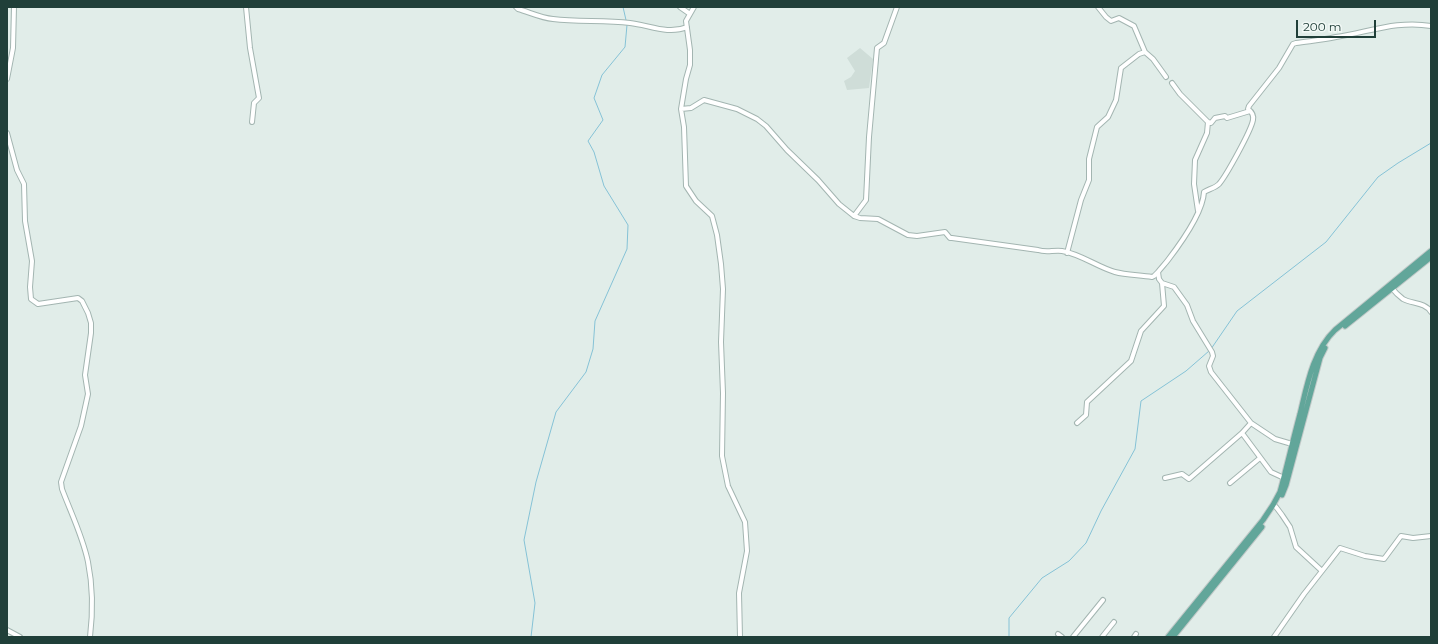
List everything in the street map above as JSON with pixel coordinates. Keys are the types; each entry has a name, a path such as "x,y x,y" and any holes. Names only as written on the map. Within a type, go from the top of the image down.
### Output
{"main road":[{"path":"1173,637 1263,526 1276,507 1286,485 1320,358 1327,344 1334,335 1431,252"},
{"path":"1168,637 1263,520 1280,492 1306,392 1317,356 1325,342 1335,330 1431,257"}],"street":[{"path":"7,79 13,48 14,7"},
{"path":"246,7 250,48 259,98 254,103 252,122"},
{"path":"516,7 518,9 551,19 627,23 662,30 679,30 687,27"},
{"path":"680,7 690,14"},
{"path":"694,7 686,21 690,50 690,65 681,109 684,127 686,186 696,201 712,216 717,235 721,264 723,289 721,342 723,393 722,456 728,486 745,522 748,552 739,593 740,637"},
{"path":"854,216 866,200 869,137 877,48 884,43 897,7"},
{"path":"1098,7 1111,21 1119,18 1134,26 1145,52 1153,59 1166,76"},
{"path":"681,109 691,108 704,100 737,108 757,119 766,126 839,204 854,216 860,218 878,219 908,235 918,236 945,232 950,238 1044,252 1050,250 1067,252 1114,272 1152,277 1167,261 1190,227 1204,200 1204,192 1219,184 1238,153 1253,119 1253,115 1248,109 1249,106 1280,68 1293,44 1336,38 1403,24 1431,26"},
{"path":"1067,252 1080,200 1089,180 1089,159 1097,127 1108,117 1116,100 1121,68 1139,54 1145,52"},
{"path":"1172,83 1180,94 1208,122"},
{"path":"1208,122 1211,122 1215,118 1225,116 1227,118 1250,110"},
{"path":"1198,211 1194,184 1195,160 1207,133 1208,122"},
{"path":"7,133 17,170 24,184 25,221 32,261 31,299 38,304 78,298 82,301 91,323 91,334 84,374 88,394 86,406 81,426 61,482 88,563 92,608 90,637"},
{"path":"1077,423 1086,414 1087,402 1131,361 1141,331 1164,306 1162,283 1159,279 1158,272"},
{"path":"1162,283 1174,287 1187,306 1193,321 1213,356 1209,366 1211,372 1251,423 1275,439 1292,444"},
{"path":"1391,287 1402,298 1423,305 1431,312"},
{"path":"1165,478 1182,474 1189,479 1242,433 1251,423"},
{"path":"1242,433 1270,472 1284,478"},
{"path":"1230,483 1260,458"},
{"path":"1276,507 1290,527 1296,547 1322,571"},
{"path":"1274,637 1304,594 1340,548 1365,556 1384,559 1401,536 1413,538 1431,536"},
{"path":"1073,637 1103,600"},
{"path":"1102,637 1114,622"},
{"path":"7,630 20,637"},
{"path":"1058,634 1062,637"}],"shaded area":[{"path":"860,48 873,59 869,88 847,90 844,81 851,77 855,71 847,58"}],"waterway":[{"path":"623,7 626,20"},
{"path":"531,637 535,603 524,540 536,482 556,412 586,372 593,349 595,321 627,249 628,225 604,186 594,152 588,141 603,120 594,98 602,75 625,47 627,25"},
{"path":"1211,349 1237,311 1326,242 1378,177 1431,143"},
{"path":"1009,637 1009,618 1042,578 1069,561 1086,543 1101,511 1135,449 1141,401 1186,371 1209,351"}]}
